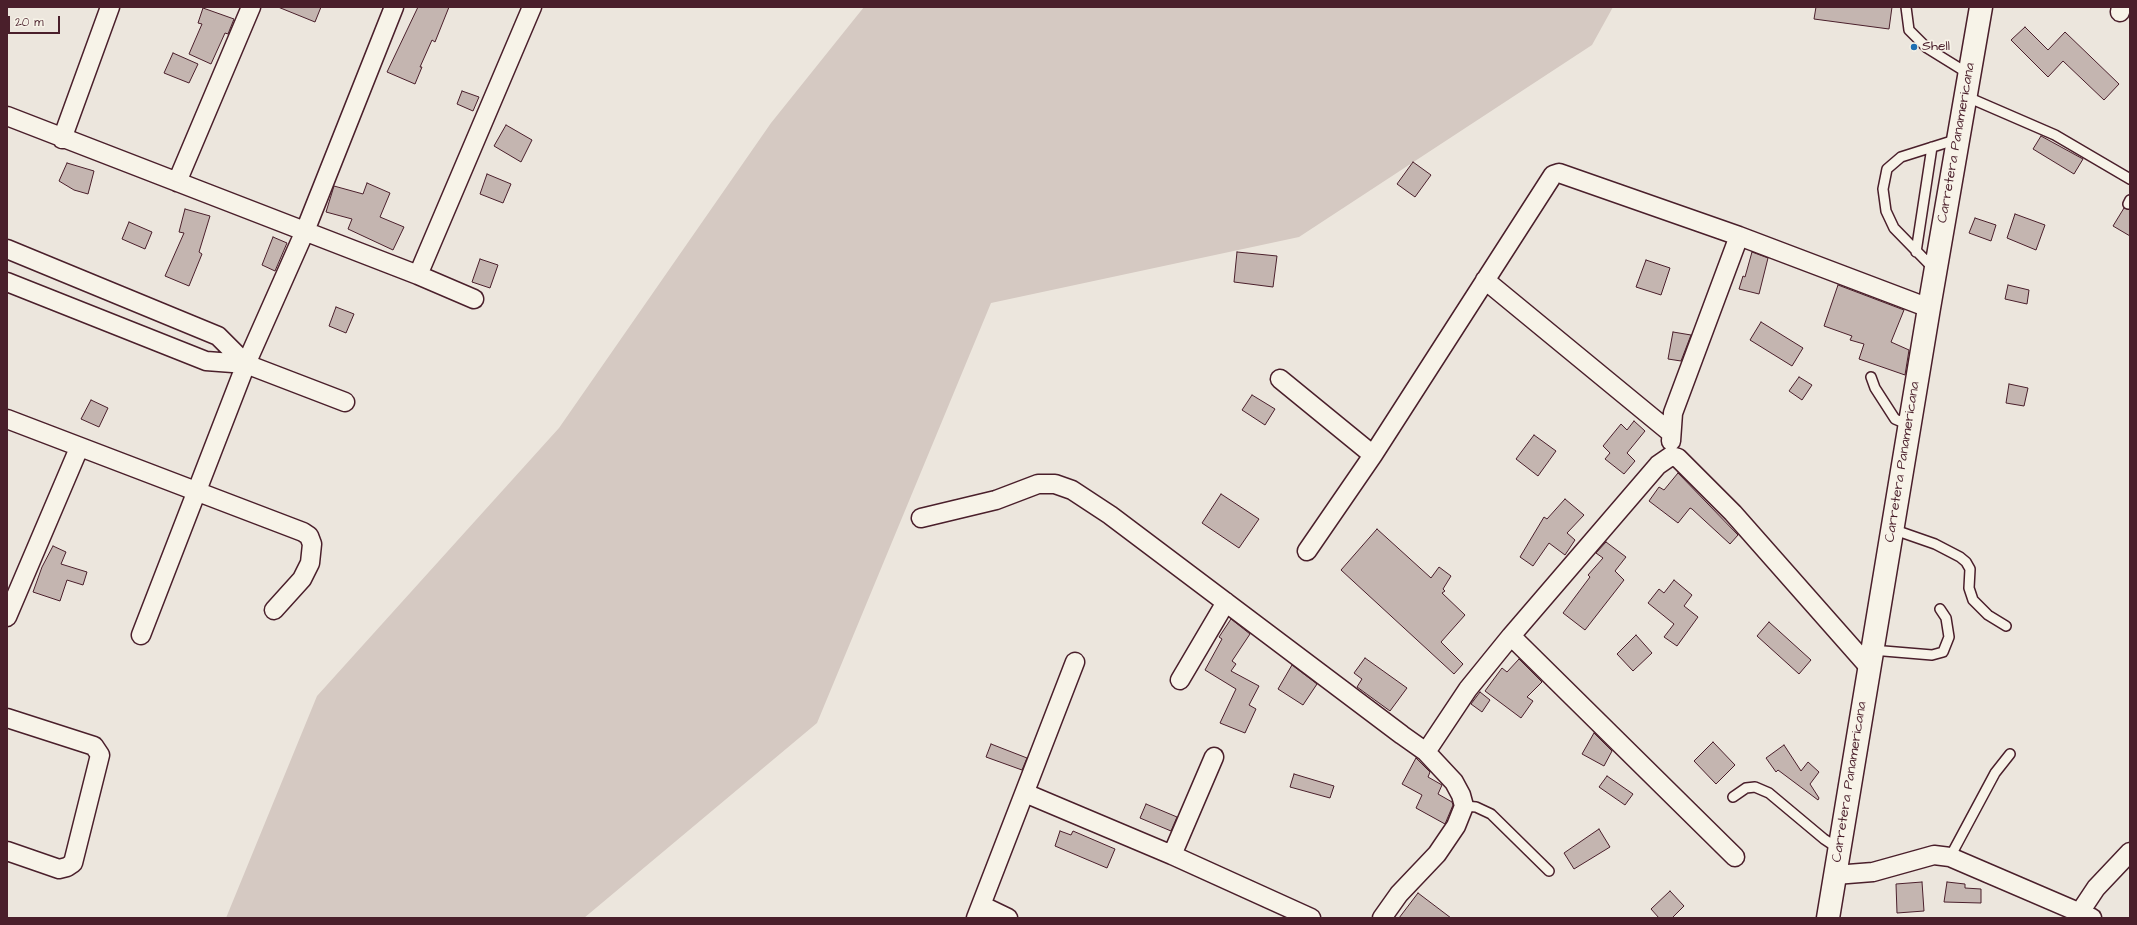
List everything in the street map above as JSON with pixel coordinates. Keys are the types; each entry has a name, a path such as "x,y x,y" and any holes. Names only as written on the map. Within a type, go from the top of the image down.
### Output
{"highway":[{"name":"Carretera Panamericana","path":"1828,918 1935,270 1981,7"}],"street":[{"path":"62,139 110,7"},
{"path":"177,182 251,7"},
{"path":"141,635 198,492 246,364 305,231 394,7"},
{"path":"418,275 532,7"},
{"path":"7,116 62,139 418,275 474,299"},
{"path":"1307,551 1373,455 1550,179 1558,173 1739,236 1929,308"},
{"path":"1670,456 1673,413 1739,236"},
{"path":"7,249 218,336 246,364"},
{"path":"1485,280 1671,433"},
{"path":"7,282 206,361 246,364 345,402"},
{"path":"1280,379 1373,455"},
{"path":"7,419 309,536 312,544 310,563 302,579 274,610"},
{"path":"7,617 79,448"},
{"path":"1426,752 1468,689 1511,636 1658,465 1670,456"},
{"path":"1670,456 1678,458 1733,513 1871,659"},
{"path":"921,518 996,500 1038,484 1055,484 1072,490 1110,515 1426,752 1454,782 1461,795 1464,806 1456,826 1437,854 1399,894 1382,918"},
{"path":"1180,680 1226,602"},
{"path":"1511,636 1735,857"},
{"path":"1008,918 978,912 1075,662"},
{"path":"7,718 94,746 100,755 72,863 67,867 59,869 7,851"},
{"path":"1172,855 1214,757"},
{"path":"1025,793 1172,855 1311,918"},
{"path":"1835,875 1873,872 1934,855 1950,857 2083,916 2096,888 2130,852"}],"lane":[{"path":"1906,7 1909,30 1927,48 1969,74"},
{"path":"1965,96 2055,135 2130,179"},
{"path":"1935,270 1894,228 1886,211 1884,189 1887,170 1900,157 1958,140"},
{"path":"1916,252 1932,147"},
{"path":"1871,377 1875,388 1895,419 1909,425"},
{"path":"1892,529 1935,544 1966,562 1970,569 1969,588 1973,600 1988,615 2006,626"},
{"path":"1871,659 1932,655 1942,652 1949,637 1946,618 1940,609"},
{"path":"1950,857 1995,773 2010,754"},
{"path":"1733,797 1746,788 1756,787 1769,793 1818,835 1839,849"},
{"path":"1464,806 1476,808 1490,814 1549,871"}],"shaded area":[{"path":"864,7 1613,7 1592,45 1299,237 991,303 817,723 584,918 226,918 317,696 559,428 771,123"}],"building":[{"path":"278,7 321,7 315,22"},
{"path":"418,7 449,7 435,42 432,40 420,67 422,67 415,84 387,72"},
{"path":"1816,7 1892,7 1889,29 1814,19"},
{"path":"203,8 234,19 228,34 225,33 211,64 189,54 202,24 198,23"},
{"path":"2025,27 2048,50 2065,32 2119,84 2104,100 2063,61 2048,77 2011,40"},
{"path":"173,53 198,64 189,83 164,73"},
{"path":"462,91 479,97 473,111 457,104"},
{"path":"506,125 532,140 521,162 494,146"},
{"path":"2041,136 2083,159 2074,174 2033,149"},
{"path":"1413,162 1431,175 1415,197 1397,184"},
{"path":"67,163 94,171 88,194 74,190 59,181"},
{"path":"487,174 511,184 503,203 480,194"},
{"path":"367,183 390,193 380,217 404,227 393,250 348,229 352,219 326,212 334,186 363,194"},
{"path":"2124,208 2130,210 2130,236 2113,226"},
{"path":"185,209 210,216 199,252 202,254 189,286 165,276 184,233 179,232"},
{"path":"2015,214 2045,225 2036,250 2007,238"},
{"path":"1975,218 1996,225 1991,241 1969,233"},
{"path":"129,222 152,232 145,249 122,239"},
{"path":"273,237 287,243 275,271 262,265"},
{"path":"1237,252 1277,256 1273,287 1234,282"},
{"path":"1752,252 1768,258 1759,294 1739,289 1743,276 1745,277"},
{"path":"480,259 498,265 490,288 472,282"},
{"path":"1646,260 1670,268 1661,295 1636,287"},
{"path":"1838,285 1904,310 1891,342 1909,350 1905,375 1859,359 1864,344 1850,340 1852,336 1824,326"},
{"path":"2008,285 2029,290 2027,304 2005,299"},
{"path":"336,307 354,314 346,333 329,326"},
{"path":"1761,322 1803,348 1792,366 1750,340"},
{"path":"1673,332 1691,335 1681,361 1668,359"},
{"path":"1799,377 1812,385 1802,400 1789,391"},
{"path":"2009,384 2028,388 2024,406 2006,403"},
{"path":"1252,395 1275,409 1265,425 1242,410"},
{"path":"91,400 108,408 99,427 81,419"},
{"path":"1634,421 1645,431 1627,453 1635,461 1624,474 1605,459 1610,453 1603,446 1621,424 1627,430"},
{"path":"1534,435 1556,451 1538,476 1516,459"},
{"path":"1678,473 1738,535 1730,544 1692,509 1690,508 1678,523 1649,501 1659,487 1664,490"},
{"path":"1221,494 1259,519 1239,548 1202,523"},
{"path":"1565,499 1584,515 1567,533 1575,540 1565,555 1549,543 1533,566 1520,557 1544,517 1547,519"},
{"path":"1377,529 1431,578 1439,567 1451,576 1443,589 1445,591 1442,593 1465,615 1441,642 1463,664 1454,674 1341,570"},
{"path":"1606,542 1626,557 1615,571 1624,580 1585,630 1563,613 1590,577 1588,575 1603,558 1596,553"},
{"path":"53,546 66,552 61,564 87,572 83,585 67,580 60,601 33,592 42,567"},
{"path":"1674,580 1692,595 1684,606 1698,617 1677,646 1664,637 1674,624 1648,603 1659,589 1664,593"},
{"path":"1231,619 1250,634 1232,661 1236,664 1231,671 1259,686 1249,705 1256,709 1245,733 1220,723 1236,689 1205,670 1222,639 1219,637"},
{"path":"1769,622 1811,660 1799,674 1757,636"},
{"path":"1636,635 1652,653 1633,671 1617,654"},
{"path":"1365,658 1407,688 1390,711 1357,687 1362,679 1354,673"},
{"path":"1519,659 1542,682 1527,697 1533,701 1521,718 1485,691 1502,668 1507,672"},
{"path":"1292,665 1317,684 1303,705 1278,689"},
{"path":"1480,692 1490,700 1482,712 1471,704"},
{"path":"1594,733 1612,751 1604,766 1582,754"},
{"path":"1713,742 1735,765 1716,784 1694,761"},
{"path":"991,744 1027,758 1022,770 986,757"},
{"path":"1784,745 1801,771 1808,762 1819,772 1810,784 1819,798 1818,800 1778,770 1776,772 1766,758"},
{"path":"1416,758 1430,772 1428,777 1442,785 1438,794 1452,802 1453,805 1445,824 1416,808 1422,795 1402,784"},
{"path":"1294,774 1334,786 1330,798 1290,787"},
{"path":"1607,776 1633,794 1625,805 1599,787"},
{"path":"1146,804 1177,817 1171,831 1140,818"},
{"path":"1599,829 1610,847 1574,869 1564,853"},
{"path":"1060,831 1071,835 1073,831 1115,849 1107,868 1055,846"},
{"path":"1922,882 1924,911 1897,913 1896,884"},
{"path":"1947,882 1965,884 1965,888 1981,889 1981,903 1944,902"},
{"path":"1670,891 1684,906 1672,918 1659,918 1651,909"},
{"path":"1418,893 1451,918 1399,918"}],"place":[{"name":"Shell","path":"1914,47"}]}
